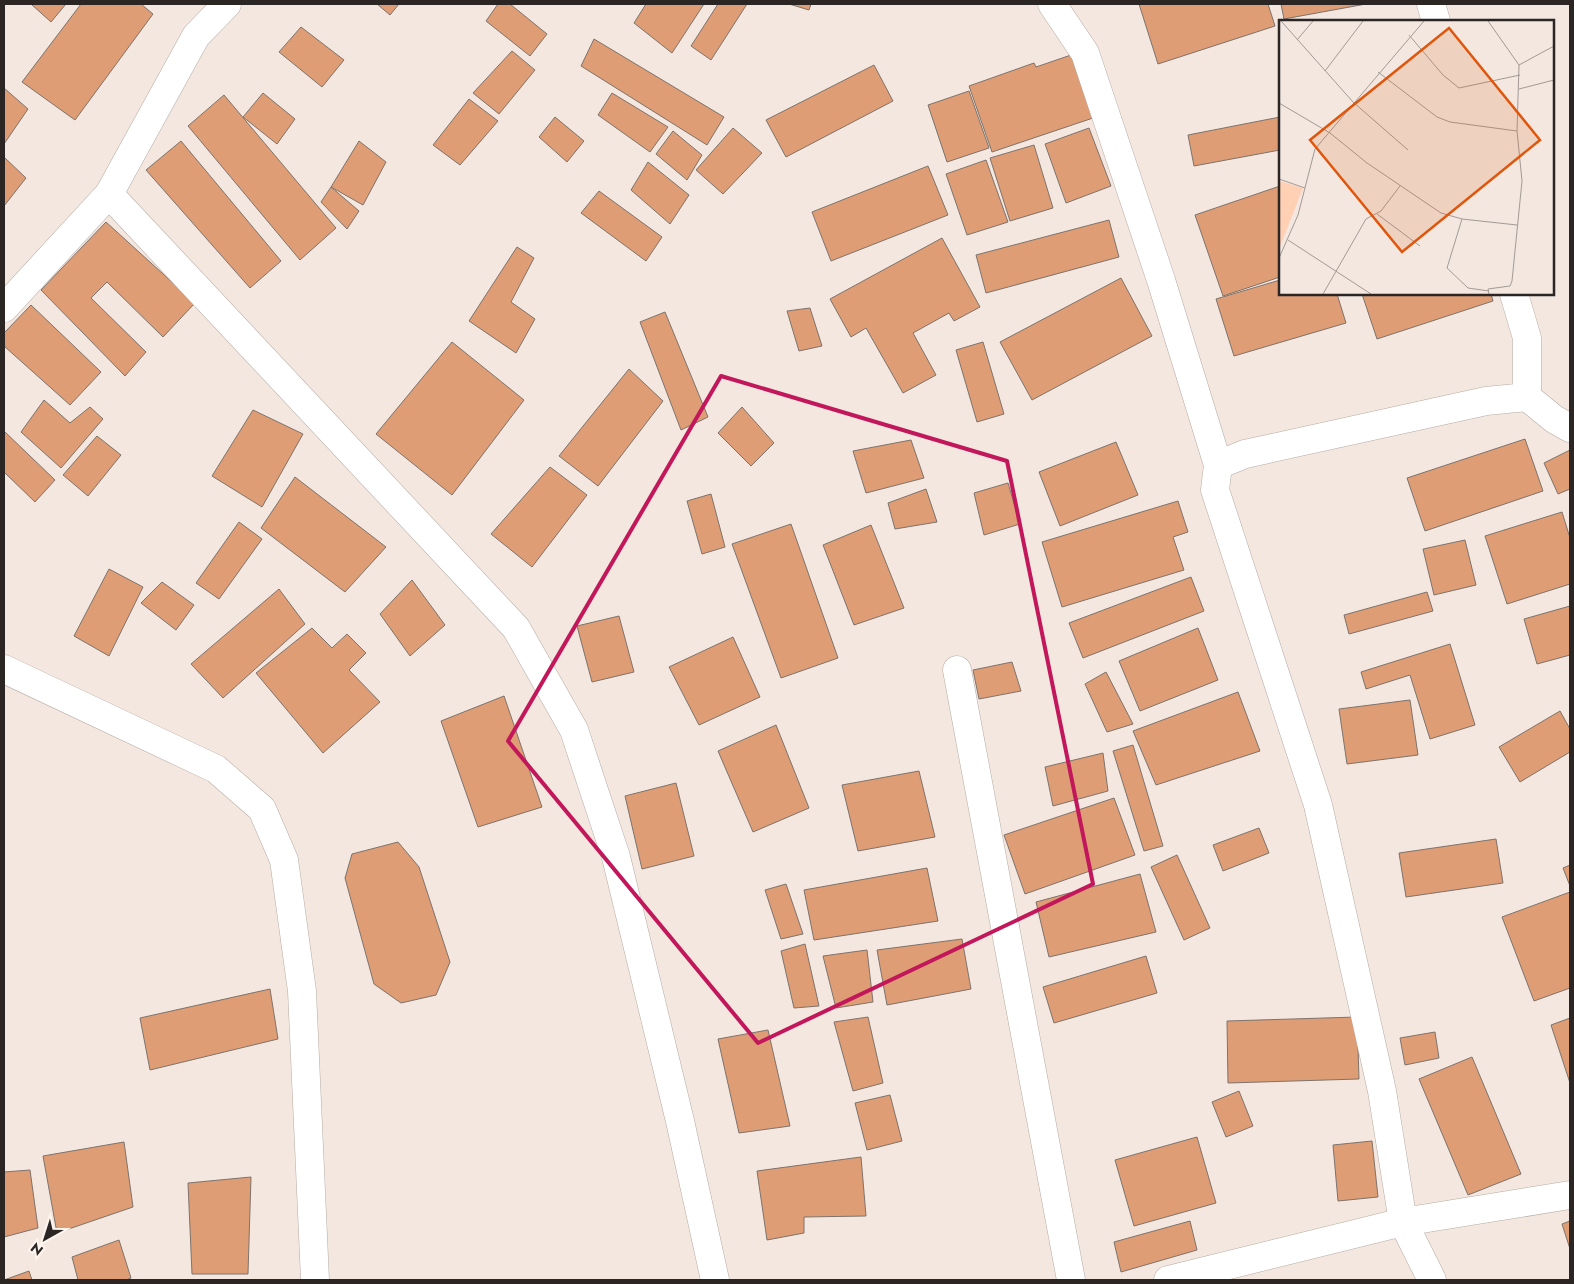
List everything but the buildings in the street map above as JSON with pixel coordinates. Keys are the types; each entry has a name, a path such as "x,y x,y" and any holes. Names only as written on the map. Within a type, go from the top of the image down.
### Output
{"street":[{"path":"4,308 109,194 196,36 227,4"},
{"path":"1052,4 1085,54 1161,280 1218,465 1215,490 1318,805 1382,1091 1403,1222 1432,1280"},
{"path":"1431,4 1436,20"},
{"path":"109,194 516,628 574,730 616,857 680,1121 716,1280"},
{"path":"1514,295 1527,338 1527,397"},
{"path":"1218,465 1246,454 1486,400 1527,397 1554,419 1570,428"},
{"path":"4,669 216,769 262,809 284,860 302,991 315,1280"},
{"path":"957,670 1071,1280"},
{"path":"1168,1280 1403,1222 1570,1195"}],"highlighted area":[{"path":"721,376 1007,461 1093,884 758,1043 508,741"}]}
